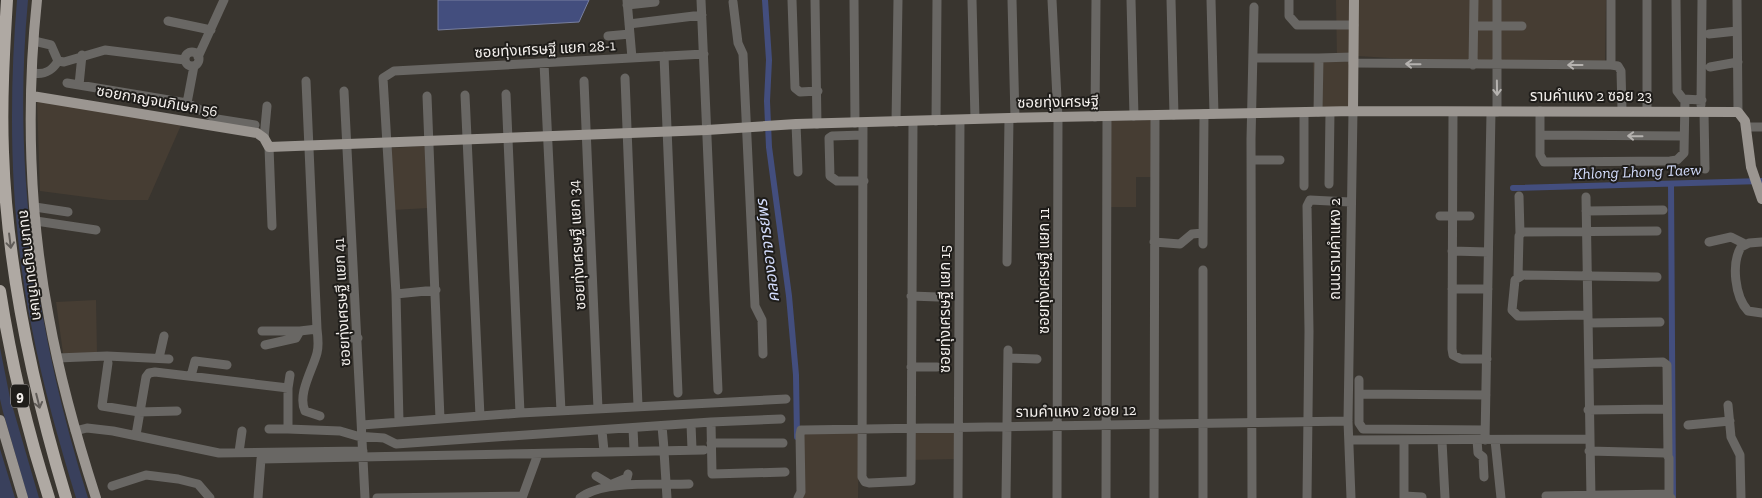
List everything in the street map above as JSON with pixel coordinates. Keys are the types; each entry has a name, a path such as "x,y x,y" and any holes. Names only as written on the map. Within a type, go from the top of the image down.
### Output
{"highway":[{"name":"ถนนกาญจนาภิเษก","path":"8,0 4,48 3,151 8,216 22,326 33,378 66,498"},
{"name":"9","path":"0,291 19,393 33,448 49,498"}],"main road":[{"path":"37,0 32,96 36,221 47,309 57,358 75,431 96,498"},
{"name":"ถนนรามคำแหง 2","path":"1353,111 1354,0"},
{"name":"ซอยกาญจนภิเษก 56","path":"32,96 257,133 267,142 308,146 506,138"},
{"name":"รามคำแหง 2 ซอย 23","path":"1353,111 1647,110 1738,112"},
{"name":"ซอยทุ่งเศรษฐี","path":"506,138 668,132 796,124 1353,111"},
{"path":"1738,112 1743,117 1746,127 1749,158 1755,182 1762,199"},
{"path":"0,420 2,433 23,498"}],"street":[{"path":"186,103 194,66 198,63 198,56 224,0"},
{"path":"701,0 718,390"},
{"path":"792,0 795,88 800,92 818,91"},
{"path":"815,0 818,91 817,124"},
{"path":"854,0 859,123 864,136 862,477 865,482 869,483 911,481 913,122"},
{"path":"896,122 898,0"},
{"path":"936,121 937,0"},
{"path":"972,0 975,119"},
{"path":"1007,262 1012,118 1012,0"},
{"name":"ซอยทุ่งเศรษฐี แยก 11","path":"1052,0 1058,118 1057,498"},
{"path":"1095,117 1096,0"},
{"path":"1131,0 1134,116"},
{"path":"1170,0 1174,115"},
{"path":"1203,244 1209,114 1211,0"},
{"path":"1289,0 1289,16 1297,25 1354,25"},
{"path":"1473,65 1474,0"},
{"path":"1497,0 1488,252 1486,438 1501,498"},
{"path":"1611,0 1611,65"},
{"path":"1647,0 1647,110"},
{"path":"1676,0 1677,91 1680,97 1685,100 1702,100"},
{"path":"1702,0 1702,100 1705,169"},
{"path":"1738,0 1738,112"},
{"path":"632,58 627,3 655,2"},
{"path":"733,2 738,43 742,54 755,306 762,320 763,354"},
{"path":"1252,498 1251,113 1254,7"},
{"path":"629,24 702,15"},
{"path":"168,21 211,30"},
{"path":"1474,26 1522,26"},
{"path":"1709,34 1738,31"},
{"path":"608,36 630,34"},
{"path":"34,41 51,45 58,61"},
{"path":"58,61 64,62 82,55 105,50 185,60"},
{"path":"194,66 187,65 186,55 191,52 198,56"},
{"name":"ซอยทุ่งเศรษฐี แยก 28-1","path":"387,143 383,78 387,73 394,71 704,54"},
{"path":"79,85 82,55"},
{"path":"664,56 678,393"},
{"path":"1253,58 1319,58 1473,65 1611,65 1618,66 1621,71 1622,110"},
{"path":"1318,112 1319,58"},
{"path":"33,74 54,69 58,61"},
{"path":"1710,67 1738,62"},
{"path":"544,63 562,411"},
{"path":"625,78 638,406"},
{"name":"ซอยทุ่งเศรษฐี แยก 34","path":"584,80 598,409"},
{"path":"306,81 318,349 306,386 303,406 305,411 320,416"},
{"path":"67,83 186,103 217,119 255,124"},
{"name":"ซอยทุ่งเศรษฐี แยก 41","path":"344,91 365,498"},
{"path":"506,94 506,138 520,413"},
{"path":"465,95 480,416"},
{"path":"427,96 427,142 436,290 440,419"},
{"path":"1540,111 1541,158 1544,162 1677,160 1684,153 1685,100"},
{"path":"267,106 272,226"},
{"name":"ถนนรามคำแหง 2","path":"1351,498 1348,421 1350,202 1353,111"},
{"path":"1304,112 1304,186"},
{"path":"1329,184 1330,112"},
{"path":"1453,112 1453,355 1461,359 1487,359"},
{"path":"1154,498 1155,115"},
{"path":"1106,498 1108,116"},
{"name":"ซอยทุ่งเศรษฐี แยก 15","path":"958,498 960,120"},
{"path":"796,124 798,172"},
{"path":"1746,127 1762,127"},
{"path":"1540,135 1684,136"},
{"path":"864,136 832,136 829,138 830,176 833,180 864,182"},
{"path":"387,143 396,294 399,422"},
{"path":"1251,160 1280,160"},
{"path":"1519,196 1518,277 1515,280 1511,303 1514,314 1660,322"},
{"path":"1586,197 1588,410 1591,496"},
{"path":"1307,498 1307,206 1310,200 1350,202"},
{"path":"35,207 68,212"},
{"path":"1586,211 1663,210"},
{"path":"1440,216 1470,216"},
{"path":"36,221 96,230"},
{"path":"1520,234 1657,231"},
{"path":"1154,242 1180,244 1192,234 1203,232"},
{"path":"1709,242 1732,237 1744,244 1762,242"},
{"path":"1744,244 1738,252 1736,264 1740,299 1748,311 1762,313"},
{"path":"1452,251 1488,252"},
{"path":"1203,270 1203,498"},
{"path":"1518,277 1657,277"},
{"path":"1452,289 1488,289"},
{"path":"396,294 436,290"},
{"path":"911,296 938,296"},
{"path":"262,331 317,329"},
{"path":"265,345 296,338 300,331"},
{"path":"57,358 107,356 137,359 164,358 164,336"},
{"path":"344,338 358,338"},
{"path":"1006,498 1008,354 1037,359"},
{"path":"191,376 196,361 227,366"},
{"path":"1546,496 1670,496 1667,365 1662,362 1588,364"},
{"path":"108,363 102,406 139,412 177,410"},
{"path":"911,367 938,367"},
{"path":"136,435 146,377 149,373 191,376 288,388"},
{"path":"288,429 288,388 290,375"},
{"path":"1359,380 1359,422 1363,429 1486,438 1589,439"},
{"path":"1359,394 1486,395"},
{"path":"362,424 638,406 786,399"},
{"path":"1728,405 1731,437 1740,455 1740,498"},
{"path":"1588,410 1664,409"},
{"path":"269,430 340,431 384,438 396,444 711,422 781,419"},
{"name":"รามคำแหง 2 ซอย 12","path":"799,498 801,492 801,430 1057,424 1348,421"},
{"path":"1688,425 1730,421"},
{"path":"711,422 712,474 784,472"},
{"path":"691,424 692,449"},
{"path":"662,426 667,498"},
{"path":"75,431 87,428 136,435 219,453 538,454 704,450"},
{"path":"633,428 634,450"},
{"path":"602,430 604,451"},
{"path":"239,452 242,431"},
{"path":"1348,440 1442,441 1486,438"},
{"path":"1484,477 1483,457 1478,452 1486,438"},
{"path":"1404,440 1404,497 1422,496"},
{"path":"1442,441 1445,498"},
{"path":"711,443 783,443"},
{"path":"1590,451 1664,452 1668,455"},
{"path":"258,498 261,459 363,454"},
{"path":"377,498 522,497 538,454"},
{"path":"580,498 590,492 627,478 628,474"},
{"path":"112,486 146,475 178,478 198,484 210,498"},
{"path":"596,476 608,486 689,484"}],"shaded area":[{"path":"17,0 28,0 23,127 33,252 42,314 55,375 70,437 88,498 76,498 46,393 36,350 19,248 15,207 12,123 12,81"},
{"path":"438,0 589,0 579,22 438,30"},
{"path":"1336,0 1350,0 1350,108 1314,109 1313,61 1337,61"},
{"path":"1358,0 1606,0 1605,61 1496,65 1358,56"},
{"path":"37,101 182,123 148,200 109,200 40,191"},
{"path":"1153,120 1153,177 1136,177 1136,207 1109,207 1109,121"},
{"path":"425,146 428,208 393,210 391,148"},
{"path":"96,300 97,353 63,353 56,302"},
{"path":"0,348 10,398 39,498 28,498 3,412 0,399"},
{"path":"913,430 957,430 956,459 912,460"},
{"path":"859,431 858,498 802,498 803,432"},
{"path":"0,449 15,498 0,498"}],"waterway":[{"name":"คลองอาจารย์พร","path":"765,0 769,60 767,101 769,147 789,296 796,375 797,437"},
{"name":"Khlong Lhong Taew","path":"1513,188 1762,181"},
{"path":"1671,184 1673,498"}]}
